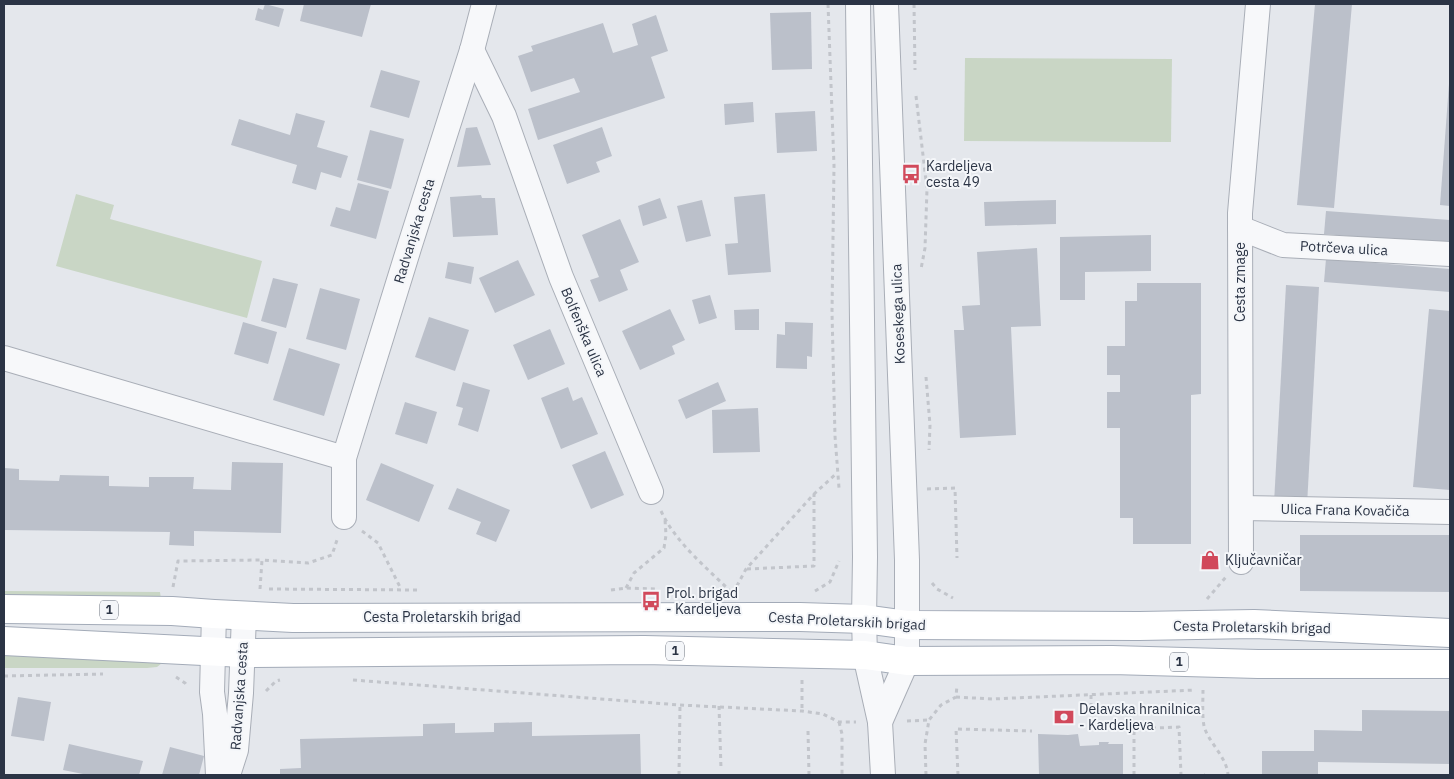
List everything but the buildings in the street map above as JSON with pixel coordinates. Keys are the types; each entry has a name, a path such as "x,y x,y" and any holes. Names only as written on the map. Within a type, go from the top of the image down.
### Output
{"main road":[{"name":"Cesta Proletarskih brigad","path":"4,609 172,611 294,618 721,616 864,619 908,625 1140,626 1254,624 1450,633"},
{"name":"1","path":"4,641 243,653 644,650 865,655 908,661 1112,660 1258,664 1450,664"}],"street":[{"name":"Radvanjska cesta","path":"344,517 344,458 472,50 484,4"},
{"path":"858,4 865,655 880,722 883,775"},
{"name":"Koseskega ulica","path":"886,4 907,560 908,661"},
{"name":"Cesta zmage","path":"1241,562 1240,213 1258,4"},
{"name":"Bolfenška ulica","path":"472,50 504,116 561,277 651,492"},
{"name":"Potrčeva ulica","path":"1240,228 1283,245 1450,254"},
{"path":"4,358 344,458"},
{"name":"Ulica Frana Kovačiča","path":"1241,508 1450,512"},
{"path":"214,614 212,692 218,775"},
{"name":"Radvanjska cesta","path":"228,775 236,750 241,693 244,615"},
{"path":"880,722 908,661"}],"path":[{"path":"828,4 834,165 832,312 835,436 839,492"},
{"path":"914,4 915,72"},
{"path":"915,91 927,189 925,248 920,276"},
{"path":"926,371 930,425 929,452"},
{"path":"733,593 746,569 814,494 837,473"},
{"path":"926,496 927,480"},
{"path":"926,489 955,488 957,558"},
{"path":"651,492 665,519 683,544 733,593"},
{"path":"746,569 814,566 814,494"},
{"path":"173,587 178,562 262,560 308,563 332,555 344,517 378,543 402,589"},
{"path":"626,588 634,573 664,548 666,535 665,519"},
{"path":"810,593 830,582 841,557 865,557"},
{"path":"260,589 262,560"},
{"path":"907,560 925,561 933,586 959,602"},
{"path":"1203,603 1241,562"},
{"path":"608,590 626,588 655,589"},
{"path":"294,589 422,590"},
{"path":"723,592 742,593"},
{"path":"352,680 680,705 802,711 800,653"},
{"path":"169,672 185,683 192,692"},
{"path":"4,676 111,674"},
{"path":"265,693 276,682 284,678"},
{"path":"956,697 957,686"},
{"path":"926,775 925,744 929,720 941,705 956,697 992,699 1212,689"},
{"path":"1202,690 1204,726 1228,769 1228,775"},
{"path":"1091,695 1091,730 1180,727 1181,775"},
{"path":"679,775 680,705"},
{"path":"719,706 721,769"},
{"path":"839,722 842,734 842,775"},
{"path":"958,775 956,729 1032,731"},
{"path":"1134,729 1134,775"},
{"path":"808,731 809,775"}],"green space":[{"path":"965,58 1172,59 1171,142 964,141"},
{"path":"76,194 114,205 110,219 262,261 247,318 56,266"},
{"path":"4,591 160,592 161,599 4,597"},
{"path":"4,652 162,663 157,667 147,668 4,668"}],"place":[{"name":"Kardeljeva cesta 49","path":"911,174"},
{"name":"Ključavničar","path":"1210,560"},
{"name":"Prol. brigad - Kardeljeva","path":"651,601"},
{"name":"Delavska hranilnica - Kardeljeva","path":"1064,717"}]}
